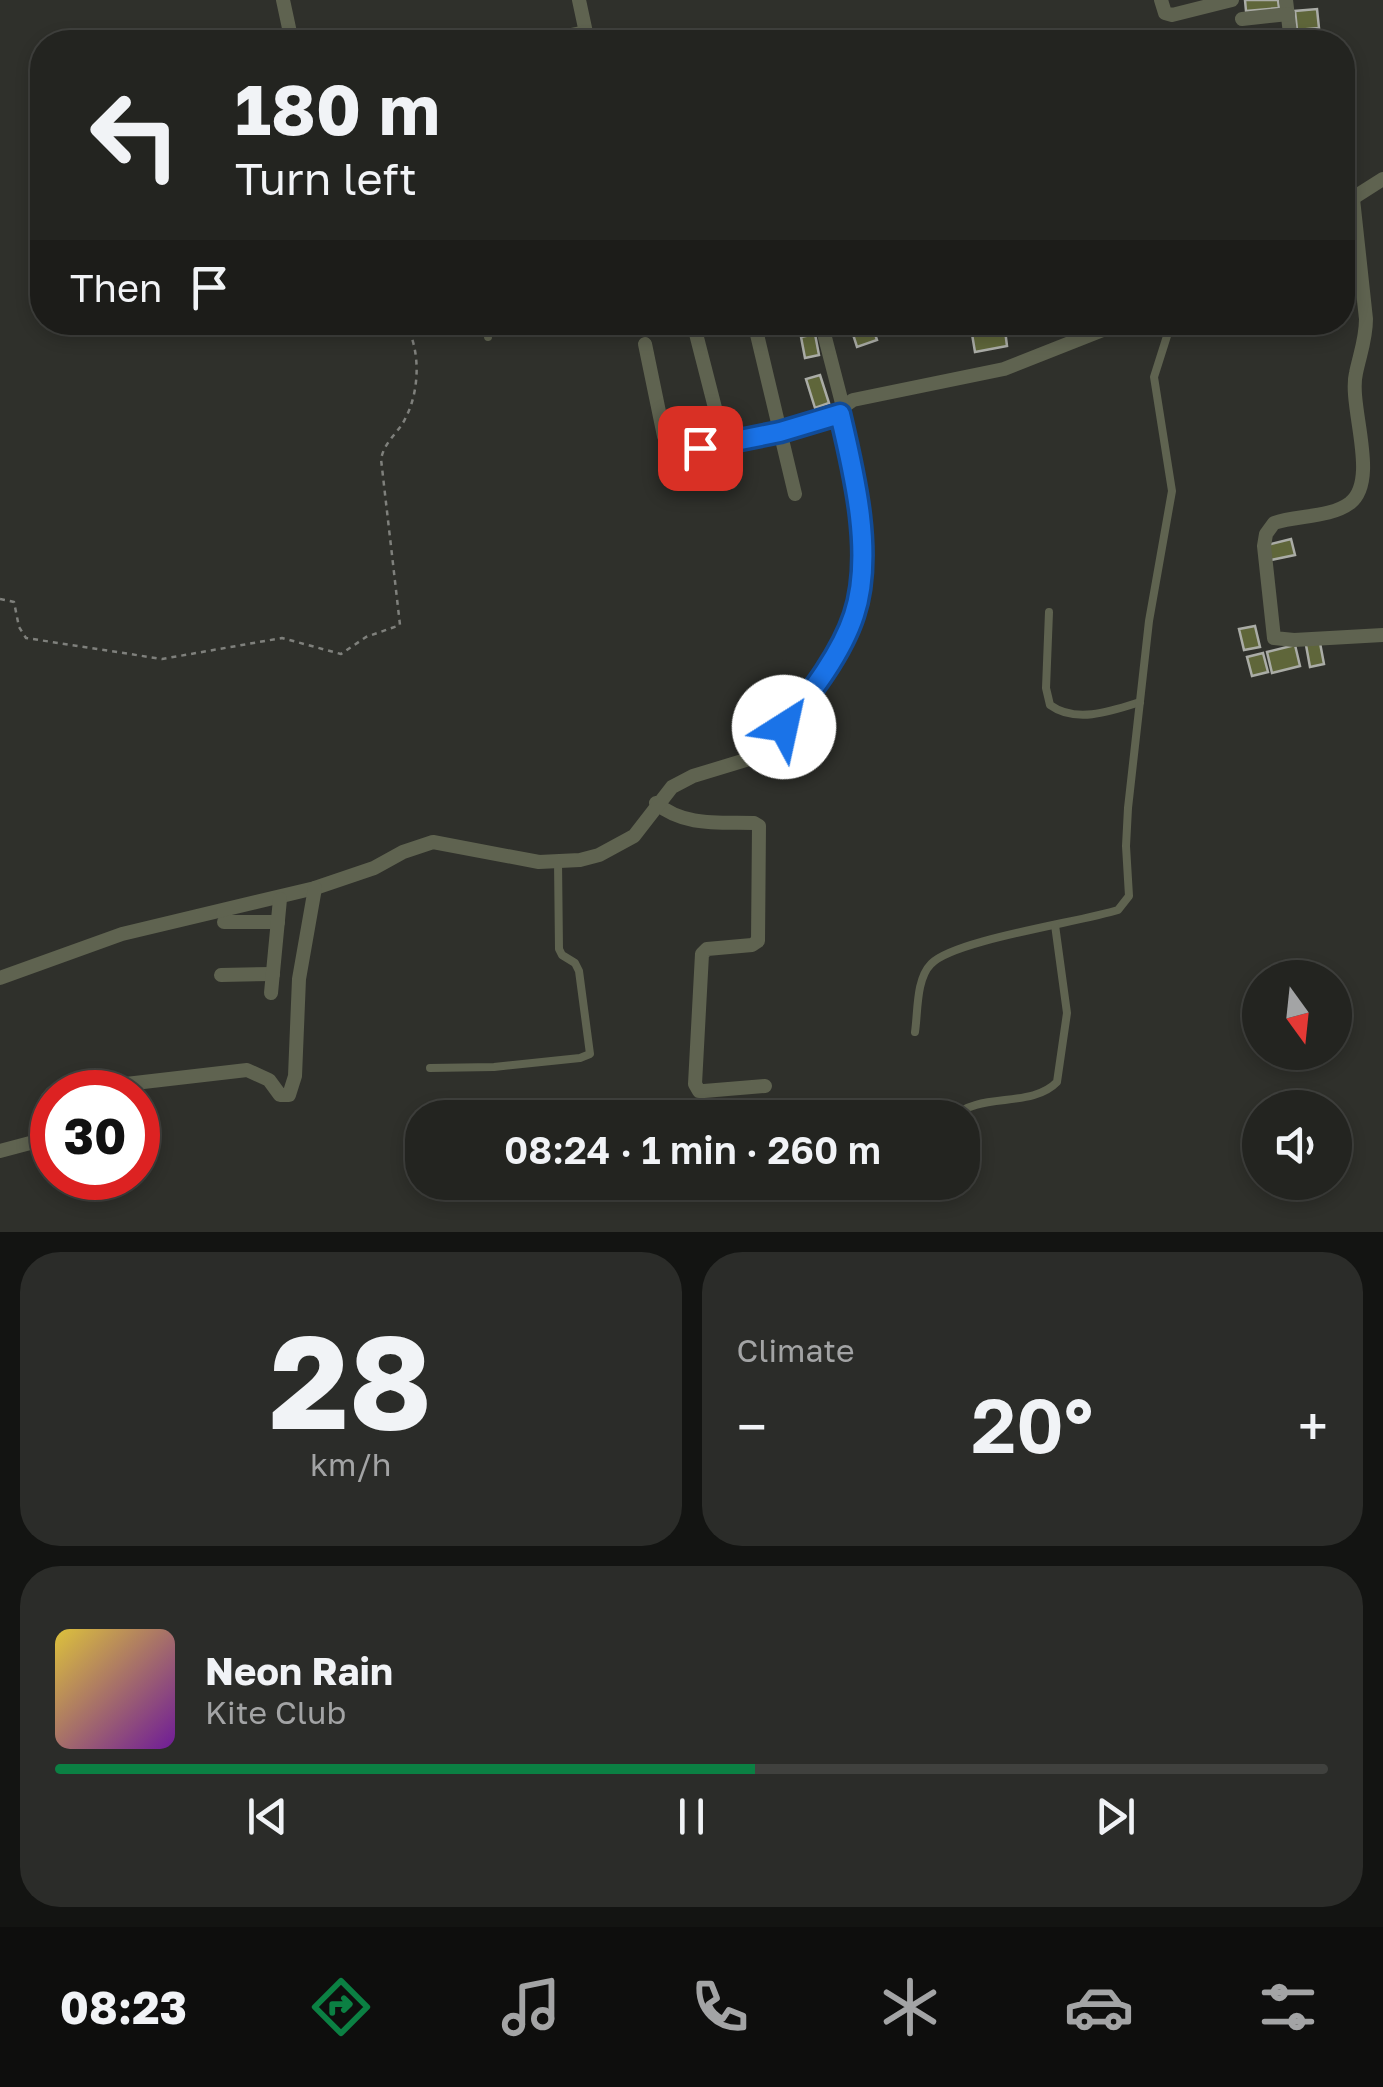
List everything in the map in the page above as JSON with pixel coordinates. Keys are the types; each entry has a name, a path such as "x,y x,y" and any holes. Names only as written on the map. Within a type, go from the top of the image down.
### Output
{"street":[{"path":"283,0 289,30"},
{"path":"579,0 585,30"},
{"path":"1161,0 1165,13 1172,15 1232,0"},
{"path":"1242,19 1287,7"},
{"path":"1355,197 1383,179"},
{"path":"1355,248 1366,319 1362,357 1356,372 1363,474 1360,490 1345,507 1274,523 1264,546 1274,638 1383,635"},
{"path":"696,335 732,482"},
{"path":"757,335 795,494"},
{"path":"0,978 122,934 280,899 374,868 434,842 539,862 580,860 618,847 634,836 656,803 672,788 692,776 749,759 771,744 835,653 854,614 860,575 857,498 823,335"},
{"path":"645,344 664,436 671,451 780,432 842,411 853,400 1004,370 1087,335"},
{"path":"656,803 684,820 759,826 758,941 752,946 711,948 702,954 695,1084 699,1091 765,1086"},
{"path":"160,1080 247,1070 269,1080 280,1095 288,1095 295,1076 299,979 315,888"},
{"path":"271,993 280,899"},
{"path":"224,922 278,922"},
{"path":"221,975 273,974"},
{"path":"0,1151 30,1143"}],"lane":[{"path":"1076,335 1076,339"},
{"path":"915,1032 924,974 935,960 994,939 1118,910 1129,896 1126,846 1148,621 1172,491 1154,377 1167,335"},
{"path":"1049,612 1046,688 1050,705 1072,714 1098,714 1140,702"},
{"path":"430,1068 494,1067 590,1054 579,972 560,949 558,862"},
{"path":"980,1104 1046,1091 1057,1082 1067,1013 1055,925"}],"path":[{"path":"0,599 14,602 26,638 162,659 282,638 340,654 366,637 400,625 381,458 388,440 407,416 416,377 416,348 410,335"}],"building":[{"path":"1245,0 1278,0 1279,8 1246,11"},
{"path":"1317,9 1319,28 1297,30 1295,11"},
{"path":"815,335 819,355 805,358 801,337"},
{"path":"853,335 875,335 877,340 857,347"},
{"path":"972,335 1006,335 1007,346 975,352"},
{"path":"820,375 829,403 815,408 806,379"},
{"path":"1291,539 1295,555 1271,560 1267,545"},
{"path":"1255,626 1260,647 1244,650 1239,629"},
{"path":"1320,643 1324,664 1310,667 1306,645"},
{"path":"1295,645 1300,666 1272,673 1267,652"},
{"path":"1263,653 1268,672 1252,676 1247,657"}],"route":[{"path":"700,448 780,432 840,414 857,498 860,575 854,614 835,653 784,727"}]}
